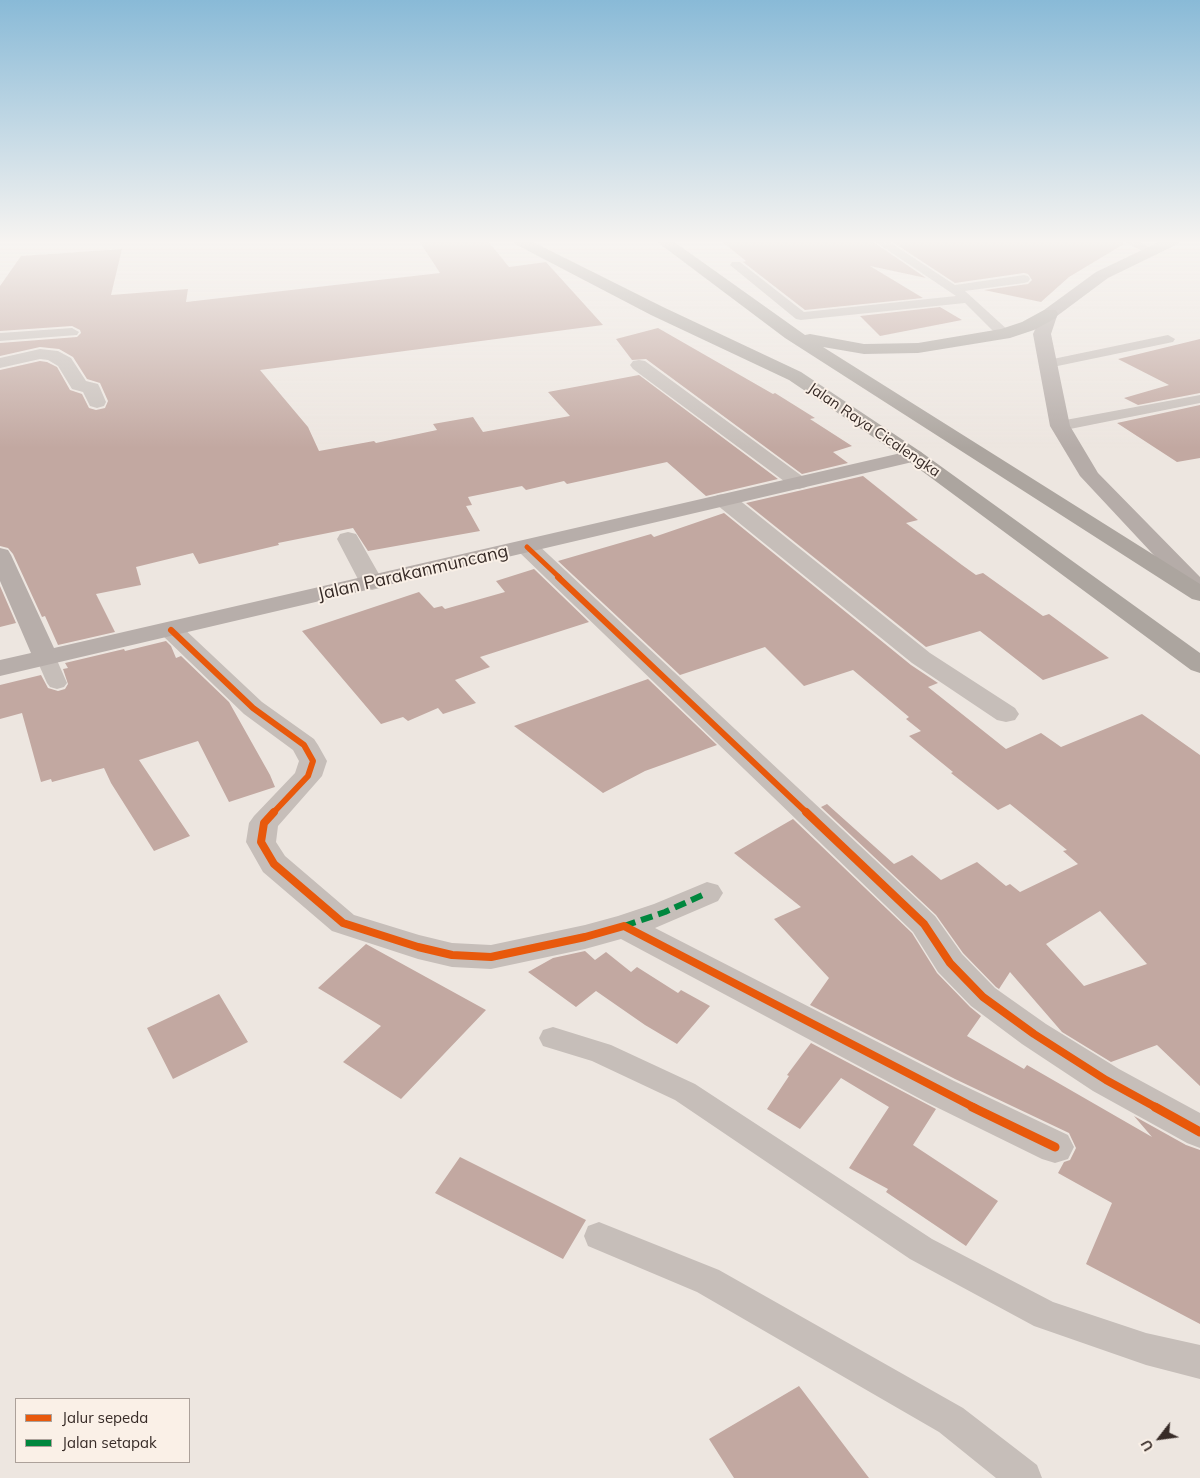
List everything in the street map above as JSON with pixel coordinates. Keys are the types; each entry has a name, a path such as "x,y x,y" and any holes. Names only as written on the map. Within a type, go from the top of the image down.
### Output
{"highway":[{"name":"Jalan Raya Cicalengka","path":"653,310 795,376 914,456 1200,664"},
{"name":"Jalan Raya Cicalengka","path":"758,310 791,334 1200,592"},
{"path":"791,334 848,347 878,350 918,348 1004,334 1028,326 1050,314"}],"main road":[{"path":"1055,310 1050,314 1042,334 1060,426 1090,476 1200,592"},
{"name":"Jalan Parakanmuncang","path":"0,668 372,584 914,456"},
{"path":"0,555 46,658"}],"street":[{"path":"0,364 40,354 52,355 65,362 79,385 91,388 97,402"},
{"path":"639,365 798,483"},
{"path":"725,500 922,658 1006,714"},
{"path":"348,539 372,584"},
{"path":"527,547 924,924 950,963 983,997 1034,1034 1106,1080 1200,1132"},
{"path":"171,630 253,708 272,724 304,745 313,761 308,776 264,823 261,842 274,864 343,923 418,947 452,954 492,957 585,937 624,926 664,912 707,893"},
{"path":"624,926 917,1080 1055,1147"}],"lane":[{"path":"793,310 801,316 860,310"},
{"path":"979,310 1004,334"},
{"path":"0,337 72,332"},
{"path":"1048,364 1168,339"},
{"path":"1060,426 1193,400 1200,410"},
{"path":"46,658 57,683"},
{"path":"553,1038 601,1053 685,1092 921,1249 1046,1315 1146,1349 1200,1362"},
{"path":"599,1236 708,1282 943,1415 1024,1478"}],"building":[{"path":"0,310 589,310 603,325 260,370 308,427 319,451 374,441 376,443 437,430 433,424 473,417 483,432 570,416 548,392 639,375 778,479 706,496 667,462 567,484 564,481 526,490 522,486 468,497 472,505 466,506 480,531 368,551 353,528 278,543 279,545 199,564 193,553 136,567 141,585 96,594 115,632 58,645 45,616 42,617 13,554 8,548 0,546 0,370 40,361 47,362 57,367 70,390 82,394 89,408 96,410 105,408 108,401 100,383 87,379 73,357 59,349 40,347 0,356 0,343 77,337 81,333 80,330 72,326 0,331"},
{"path":"914,310 945,310 962,320 880,336 860,316"},
{"path":"658,328 773,394 775,393 815,418 810,419 852,446 833,452 848,463 802,474 646,359 632,360 616,339"},
{"path":"1200,339 1200,393 1138,405 1124,398 1169,385 1118,359"},
{"path":"1200,405 1200,458 1177,462 1117,423"},
{"path":"863,476 918,520 906,523 962,565 976,575 983,573 1043,616 1049,614 1109,658 1043,680 980,631 926,647 746,503"},
{"path":"724,513 911,665 938,683 928,687 1006,749 1041,733 1061,747 1142,714 1200,755 1200,1086 1157,1045 1111,1062 1062,1032 1010,972 999,989 996,987 963,953 936,915 821,807 827,804 894,864 912,855 941,880 977,862 1006,886 1010,884 1020,892 1078,864 1063,851 1067,850 1010,804 998,810 951,773 953,772 909,736 921,731 906,719 909,717 853,670 804,686 765,647 680,675 558,561 651,534 654,537","holes":["1100,911 1147,964 1084,986 1046,944"]},
{"path":"534,569 589,622 480,657 490,667 455,680 476,703 443,714 438,708 408,721 403,717 381,724 302,631 419,592 434,608 442,606 445,609 505,592 496,581"},
{"path":"0,586 16,623 0,627"},
{"path":"166,641 171,646 176,658 181,656 229,702 275,787 229,802 198,741 139,760 190,836 154,851 111,783 104,768 52,782 51,779 41,782 22,713 0,719 0,685 41,675 48,688 58,691 65,689 68,684 63,669 68,668 65,663"},
{"path":"648,679 717,745 645,771 603,793 514,726"},
{"path":"793,819 912,933 937,973 981,1016 967,1036 1024,1069 1027,1065 1152,1137 1134,1116 1186,1145 1200,1150 1200,1324 1086,1264 1112,1203 1058,1173 1064,1162 1070,1160 1076,1148 1069,1133 955,1079 810,1005 829,978 774,919 801,907 734,853"},
{"path":"366,944 486,1010 401,1099 343,1062 381,1026 318,988"},
{"path":"585,951 595,960 606,952 631,972 637,967 678,993 681,990 710,1006 677,1044 645,1025 596,991 576,1007 528,972 553,958"},
{"path":"219,994 248,1042 173,1079 147,1028"},
{"path":"811,1043 936,1109 913,1145 998,1201 966,1246 886,1192 888,1189 849,1168 889,1107 841,1078 800,1129 767,1109 789,1076 787,1075"},
{"path":"460,1157 586,1220 563,1259 435,1193"},
{"path":"799,1386 869,1478 734,1478 709,1439"}],"marked path":[{"path":"624,926 665,912 707,893"}],"cycle path":[{"path":"527,547 924,924 950,963 983,997 1034,1034 1106,1080 1200,1132"},
{"path":"171,630 253,708 304,745 313,761 308,776 264,823 261,842 274,864 343,923 418,947 452,955 491,957 585,937 624,926 941,1092 1055,1147"}]}
